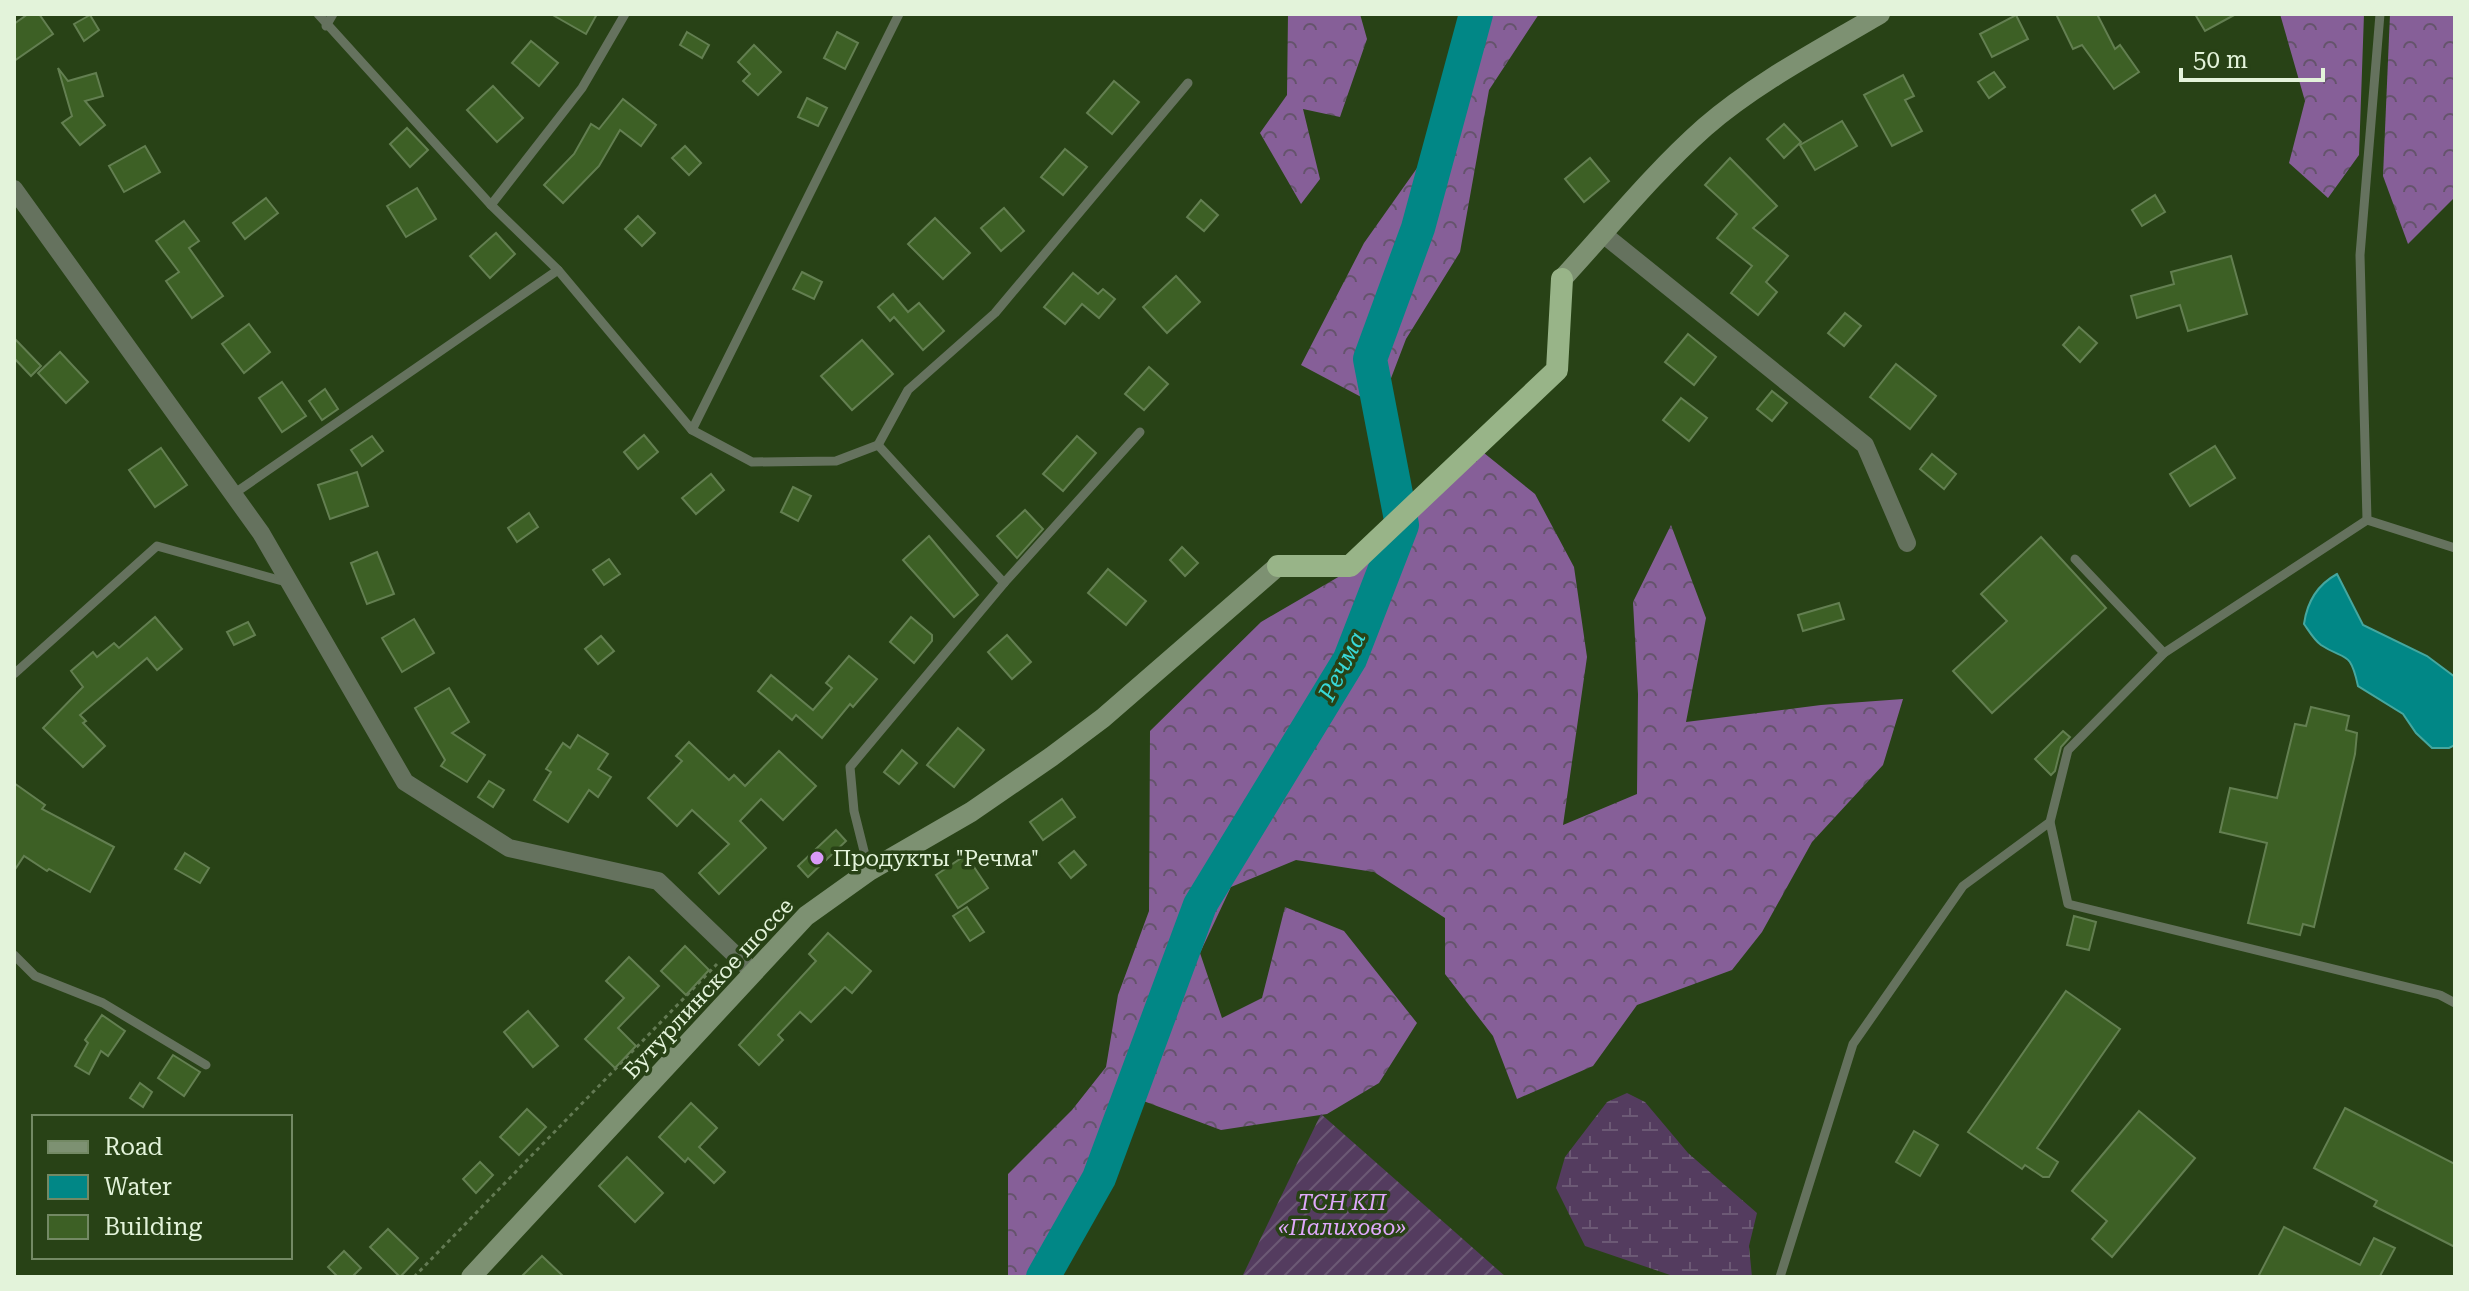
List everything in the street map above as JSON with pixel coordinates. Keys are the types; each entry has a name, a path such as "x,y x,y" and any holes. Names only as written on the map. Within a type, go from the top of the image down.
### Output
{"highway":[{"path":"1278,566 1350,566 1557,370 1562,279"}],"main road":[{"path":"1562,279 1658,173 1706,126 1759,87 1880,14"},
{"name":"Бутурлинское шоссе","path":"471,1277 806,916 869,871 971,812 1051,757 1103,718 1278,566"}],"street":[{"path":"14,189 261,533 405,782 509,848 658,881 753,972"},
{"path":"1603,234 1865,445 1907,543"}],"lane":[{"path":"318,14 491,205 558,270 692,430 752,462 836,461 878,445 908,390 995,313 1188,83"},
{"path":"326,26 333,14"},
{"path":"491,205 582,88 625,14"},
{"path":"692,430 899,14"},
{"path":"2367,520 2360,255 2380,14"},
{"path":"231,495 558,270"},
{"path":"869,871 854,811 850,767 1004,583 1140,432"},
{"path":"878,445 1004,583"},
{"path":"2367,520 2455,548"},
{"path":"2367,520 2164,653 2068,750 2050,822 2068,904 2440,995 2455,1003"},
{"path":"14,674 157,546 290,583"},
{"path":"2075,559 2164,653"},
{"path":"1780,1277 1853,1044 1963,886 2050,822"},
{"path":"14,955 35,976 103,1003 206,1065"}],"path":[{"path":"414,1277 730,951"}],"green space":[{"path":"1288,14 1360,14 1367,39 1340,117 1303,109 1320,179 1301,204 1260,133 1287,95"},
{"path":"1462,14 1539,14 1489,90 1460,252 1406,339 1380,407 1301,365 1364,243 1444,130 1467,48"},
{"path":"2280,14 2364,14 2359,155 2328,198 2289,163 2305,101"},
{"path":"2390,14 2455,14 2455,197 2408,244 2383,176"},
{"path":"1484,453 1535,494 1574,567 1587,657 1563,825 1637,794 1638,694 1633,602 1671,525 1706,618 1686,722 1821,705 1903,699 1883,765 1812,842 1762,932 1732,970 1637,1005 1593,1066 1517,1099 1493,1036 1445,974 1445,918 1374,872 1296,860 1231,887 1200,953 1222,1018 1262,998 1285,907 1344,931 1417,1023 1379,1083 1327,1114 1221,1130 1130,1096 1099,1178 1046,1277 1008,1277 1008,1174 1072,1110 1106,1067 1118,995 1149,911 1150,731 1261,622 1352,569"},
{"path":"1627,1093 1645,1102 1688,1153 1757,1213 1749,1246 1752,1277 1676,1277 1585,1246 1556,1188 1565,1157 1607,1102"},
{"name":"ТСН КП «Палихово»","path":"1321,1114 1506,1277 1242,1277"}],"water":[{"path":"2337,574 2363,625 2427,656 2455,677 2455,745 2432,748 2416,733 2403,714 2358,686 2349,661 2316,641 2304,624 2310,601 2324,583"}],"building":[{"path":"28,14 39,14 53,34 14,61 14,24"},
{"path":"551,14 597,14 586,34"},
{"path":"2056,14 2097,14 2115,49 2120,45 2139,72 2114,89 2082,45 2073,49"},
{"path":"2195,14 2236,14 2205,31"},
{"path":"90,15 99,30 84,41 74,24"},
{"path":"2016,15 2028,39 1992,57 1980,34"},
{"path":"687,32 709,45 702,58 680,45"},
{"path":"837,32 858,43 845,69 824,58"},
{"path":"531,41 558,63 539,86 512,63"},
{"path":"754,45 781,72 758,95 743,81 750,74 738,62"},
{"path":"58,68 68,81 96,73 103,96 85,101 105,125 80,145 62,123 72,116"},
{"path":"1994,72 2005,87 1989,98 1978,82"},
{"path":"1903,75 1914,96 1905,100 1922,131 1892,146 1864,95"},
{"path":"1114,81 1139,102 1112,134 1087,113"},
{"path":"493,86 523,118 497,142 467,110"},
{"path":"807,98 827,108 818,126 798,117"},
{"path":"623,99 656,125 641,146 620,130 599,166 563,203 544,185 574,154 591,124 599,129"},
{"path":"1842,121 1857,146 1815,170 1800,145"},
{"path":"1784,124 1801,142 1784,158 1767,139"},
{"path":"407,128 428,150 410,167 390,144"},
{"path":"145,146 160,172 124,192 109,166"},
{"path":"685,146 701,163 689,175 672,158"},
{"path":"1065,149 1087,167 1063,195 1041,177"},
{"path":"1590,158 1609,181 1584,202 1565,179"},
{"path":"1730,158 1777,206 1753,228 1788,256 1766,282 1777,292 1758,315 1731,293 1752,266 1717,238 1737,214 1705,185"},
{"path":"417,188 436,219 406,237 387,206"},
{"path":"2155,195 2165,212 2142,226 2132,210"},
{"path":"266,198 278,213 245,239 233,223"},
{"path":"1201,200 1218,215 1204,231 1187,217"},
{"path":"1004,208 1024,231 1001,251 981,228"},
{"path":"638,216 655,233 642,246 625,229"},
{"path":"935,218 970,253 943,279 908,244"},
{"path":"184,221 199,241 189,248 223,296 192,318 166,281 179,272 156,241"},
{"path":"496,233 515,254 490,278 470,256"},
{"path":"2231,256 2247,314 2188,331 2180,305 2137,318 2131,296 2174,284 2171,272"},
{"path":"802,272 822,282 814,299 793,289"},
{"path":"1073,273 1098,294 1103,289 1115,299 1099,318 1082,304 1065,324 1044,307"},
{"path":"1176,276 1200,302 1167,333 1143,307"},
{"path":"893,294 908,312 919,303 944,331 923,350 894,317 890,321 878,307"},
{"path":"1845,313 1861,326 1844,346 1828,333"},
{"path":"249,324 270,352 244,373 222,344"},
{"path":"2079,327 2097,343 2080,362 2063,345"},
{"path":"1688,334 1716,357 1694,385 1665,362"},
{"path":"14,338 41,366 31,376 14,358"},
{"path":"862,340 893,374 852,410 821,376"},
{"path":"60,352 88,382 66,403 38,373"},
{"path":"1896,364 1936,396 1910,429 1870,397"},
{"path":"1149,367 1168,384 1144,410 1125,394"},
{"path":"282,382 306,416 282,432 259,398"},
{"path":"325,389 338,409 322,420 309,401"},
{"path":"1772,391 1787,403 1772,421 1757,409"},
{"path":"1681,398 1707,418 1689,441 1663,420"},
{"path":"644,435 658,452 638,469 624,452"},
{"path":"372,436 383,451 362,466 351,450"},
{"path":"1077,436 1096,453 1063,491 1043,474"},
{"path":"2215,446 2235,478 2190,506 2170,474"},
{"path":"161,448 187,485 155,507 129,470"},
{"path":"1932,454 1956,474 1944,489 1920,469"},
{"path":"357,472 368,506 330,519 318,485"},
{"path":"711,474 724,490 696,514 682,498"},
{"path":"793,487 811,496 798,521 781,512"},
{"path":"1025,510 1043,529 1017,558 997,536"},
{"path":"529,513 538,527 517,542 508,528"},
{"path":"929,536 978,595 954,617 903,560"},
{"path":"2041,537 2106,608 1992,713 1953,671 2007,621 1981,594"},
{"path":"1182,547 1198,563 1185,576 1170,560"},
{"path":"377,552 394,594 367,604 351,563"},
{"path":"609,559 620,574 604,585 593,570"},
{"path":"1108,569 1146,601 1126,625 1088,593"},
{"path":"1839,603 1844,619 1803,631 1798,615"},
{"path":"155,617 182,649 157,670 147,658 80,715 86,721 83,723 105,746 83,767 43,728 83,687 71,671 93,652 97,657 114,643 119,648"},
{"path":"911,617 932,635 932,641 914,663 890,642"},
{"path":"414,619 434,653 402,672 382,638"},
{"path":"248,622 255,635 234,645 227,632"},
{"path":"1007,635 1031,662 1012,679 988,652"},
{"path":"601,636 614,651 598,664 585,649"},
{"path":"849,656 877,679 853,707 850,704 822,738 796,715 792,720 758,691 771,675 813,710 832,688 826,683"},
{"path":"449,688 469,722 452,733 485,755 467,782 441,766 445,760 415,708"},
{"path":"2311,707 2349,716 2346,730 2357,733 2355,754 2314,927 2303,924 2300,935 2248,923 2267,843 2220,832 2230,788 2277,798 2295,724 2306,726"},
{"path":"958,728 984,750 954,787 927,765"},
{"path":"2063,731 2070,737 2061,747 2055,771 2051,775 2035,759"},
{"path":"578,735 608,754 598,769 611,777 598,797 589,790 568,822 534,800 551,772 546,769 563,743 570,748"},
{"path":"689,742 729,780 734,775 745,786 779,751 816,786 783,820 761,799 740,821 766,848 719,894 699,873 729,844 692,810 677,826 648,798 682,761 676,756"},
{"path":"902,750 917,763 899,784 884,772"},
{"path":"489,781 504,790 493,807 478,797"},
{"path":"14,783 45,805 42,809 114,847 90,892 24,856 14,871"},
{"path":"1062,799 1075,817 1043,840 1030,822"},
{"path":"836,830 846,841 808,877 798,866"},
{"path":"1074,851 1086,865 1071,878 1059,863"},
{"path":"185,853 209,868 200,883 175,869"},
{"path":"966,855 988,888 958,908 936,875"},
{"path":"967,907 984,932 970,941 953,916"},
{"path":"2074,916 2096,922 2089,950 2067,945"},
{"path":"828,933 871,971 852,993 845,987 811,1022 800,1012 778,1035 783,1040 759,1065 739,1045 816,961 809,954"},
{"path":"685,946 709,970 686,995 661,971"},
{"path":"629,957 659,986 618,1028 636,1046 615,1068 585,1039 624,998 606,981"},
{"path":"2066,991 2120,1029 2037,1148 2058,1162 2049,1177 2043,1177 2025,1165 2022,1169 1968,1132"},
{"path":"528,1011 558,1046 533,1067 504,1032"},
{"path":"102,1015 125,1031 108,1056 101,1051 89,1074 75,1066 88,1043 85,1040"},
{"path":"173,1055 200,1072 184,1096 158,1078"},
{"path":"140,1083 152,1092 143,1107 130,1098"},
{"path":"691,1103 717,1128 699,1147 725,1172 714,1183 688,1158 685,1162 659,1137"},
{"path":"2345,1108 2455,1164 2455,1247 2374,1206 2377,1201 2314,1168"},
{"path":"527,1109 546,1127 519,1155 500,1137"},
{"path":"2139,1111 2195,1158 2112,1257 2092,1239 2107,1221 2072,1191"},
{"path":"1914,1131 1938,1145 1920,1176 1896,1162"},
{"path":"627,1157 663,1193 635,1222 599,1186"},
{"path":"480,1162 493,1175 476,1193 463,1179"},
{"path":"2284,1227 2360,1265 2374,1238 2395,1248 2380,1276 2383,1277 2258,1277"},
{"path":"388,1229 418,1258 400,1277 370,1247"},
{"path":"344,1251 361,1268 352,1277 338,1277 328,1267"},
{"path":"542,1256 564,1277 521,1277"}],"waterway":[{"name":"Речма","path":"1043,1277 1099,1178 1200,905 1350,659 1402,525 1370,359 1418,228 1476,14"}],"place":[{"name":"Продукты \"Речма\"","path":"817,858"}]}
